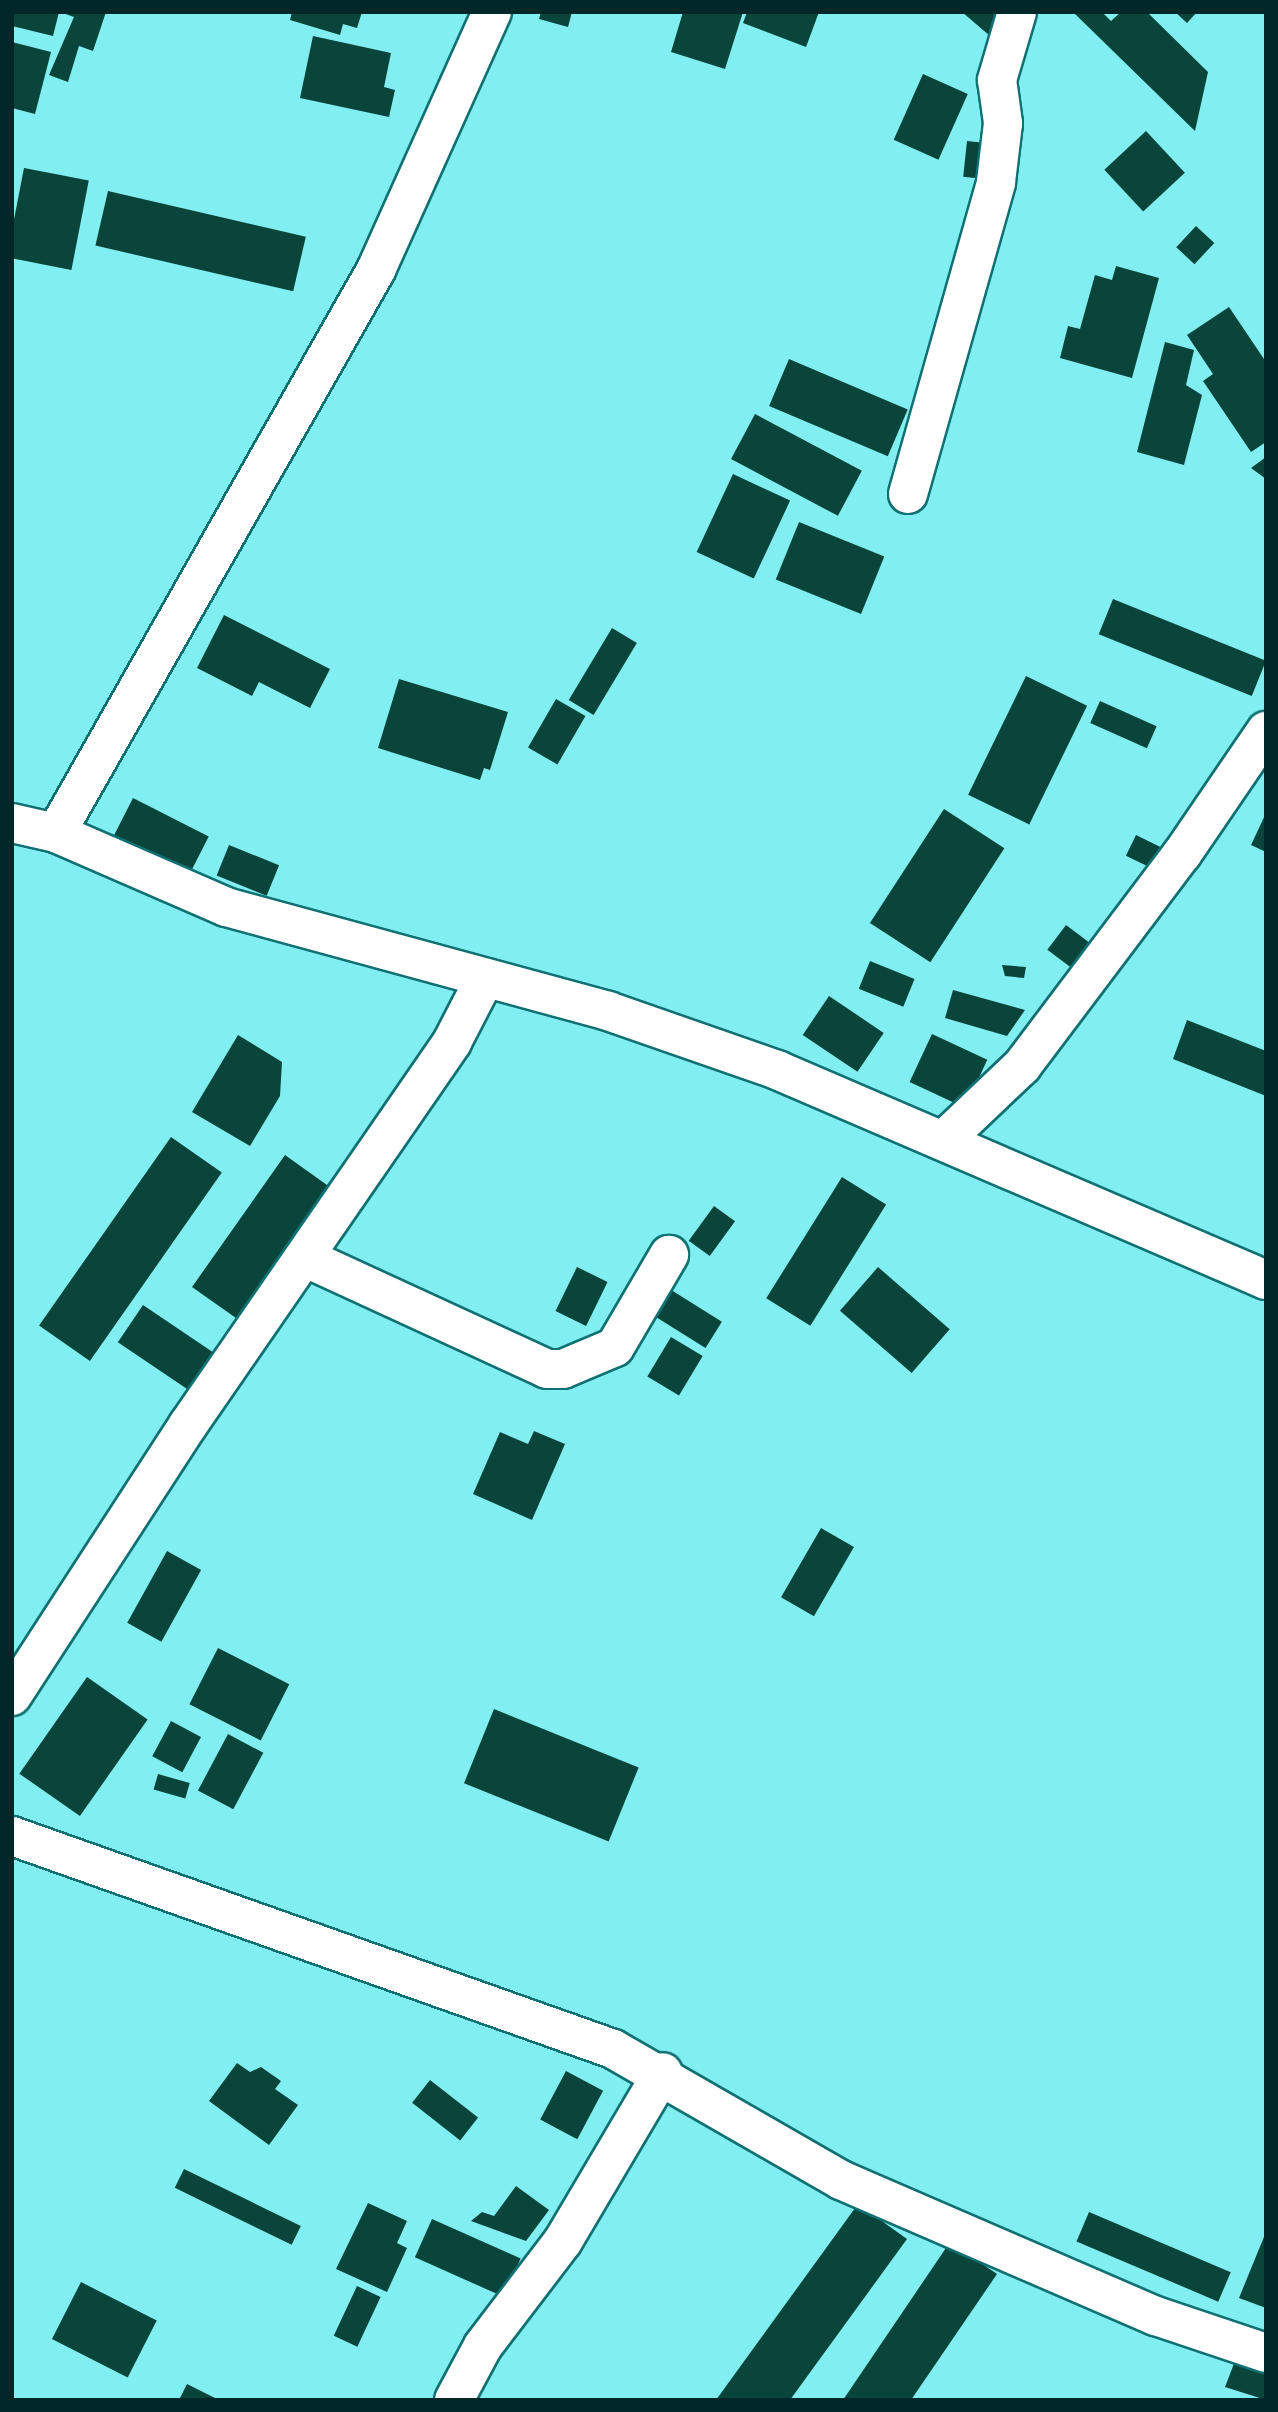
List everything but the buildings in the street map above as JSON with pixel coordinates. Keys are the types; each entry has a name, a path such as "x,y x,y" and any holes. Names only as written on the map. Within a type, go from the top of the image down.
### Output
{"street":[{"path":"56,833 376,270 492,12"},
{"path":"908,494 996,182 1003,123 997,80 1017,12"},
{"path":"944,1140 1022,1066 1182,854 1266,732"},
{"path":"12,823 56,833 226,907 608,1011 777,1070 1266,1280"},
{"path":"12,1696 188,1425 306,1258 452,1042 485,978"},
{"path":"306,1258 547,1369 563,1369 615,1347 669,1255"},
{"path":"12,1836 397,1968 663,2072 749,2133 841,2180 1143,2311 1266,2353"},
{"path":"454,2400 483,2346 563,2241 663,2072"}]}
